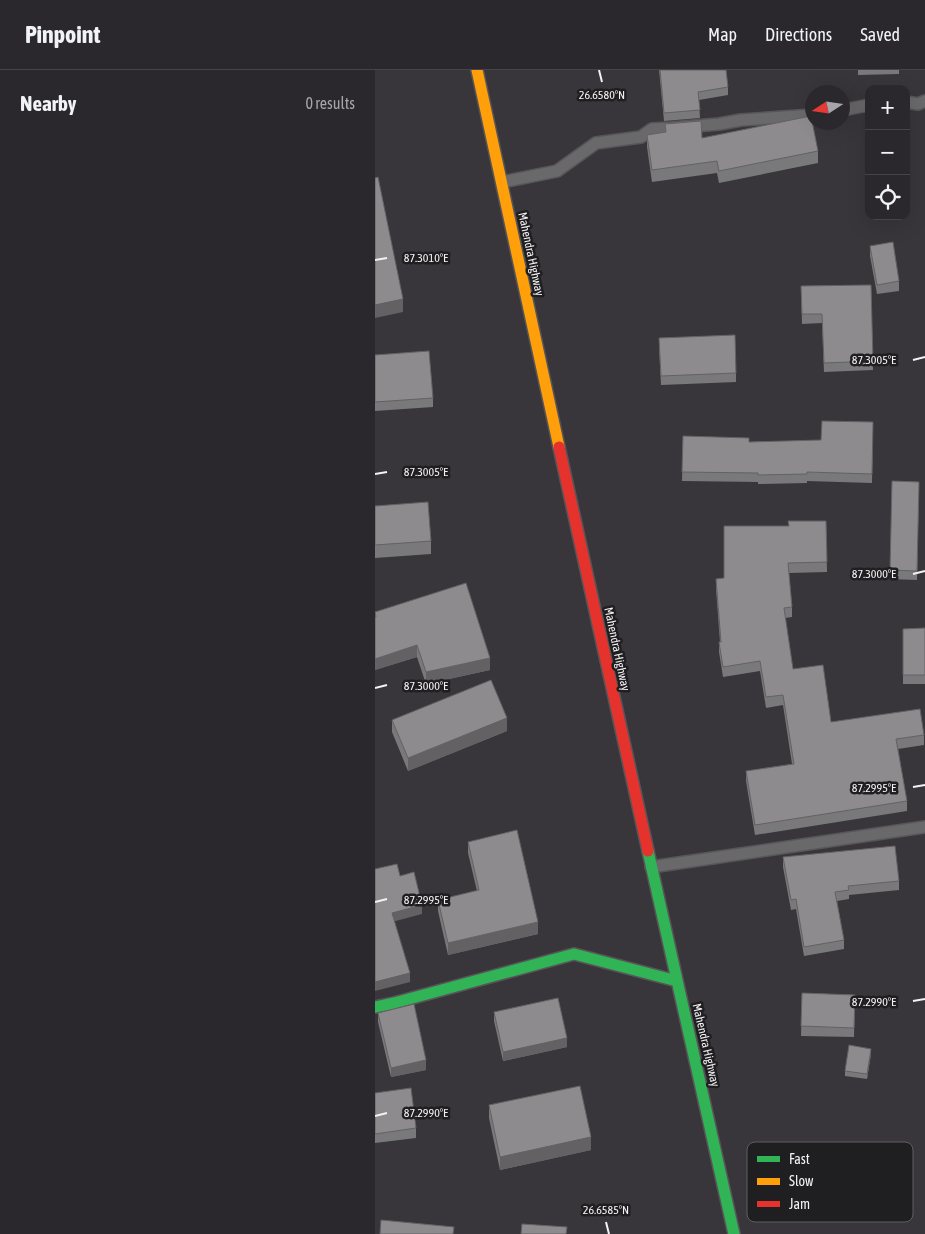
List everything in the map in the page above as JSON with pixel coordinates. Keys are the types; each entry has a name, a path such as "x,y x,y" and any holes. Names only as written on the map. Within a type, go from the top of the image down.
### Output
{"main road":[{"name":"Mahendra Highway","path":"477,70 651,867 734,1234"},
{"path":"375,1007 574,954 677,981"}],"lane":[{"path":"910,103 918,104 925,101"},
{"path":"850,109 865,106"},
{"path":"501,182 557,171 597,143 641,137 652,129 805,116"},
{"path":"651,867 925,827"}],"building":[{"path":"660,70 726,70 728,87 698,92 700,110 664,113"},
{"path":"805,117 805,130 814,130 818,151 719,171 717,161 652,170 647,135 666,132 665,124 701,121 702,138"},
{"path":"378,177 403,299 375,305 375,178"},
{"path":"893,242 899,281 877,285 870,246"},
{"path":"871,285 873,361 824,363 822,314 802,314 801,286"},
{"path":"735,335 736,373 661,376 659,338"},
{"path":"429,351 433,398 375,402 375,355"},
{"path":"822,421 873,422 872,474 807,472 807,474 758,475 758,473 682,472 683,436 749,438 749,442 821,440"},
{"path":"892,481 919,482 917,571 890,570"},
{"path":"428,502 431,541 375,545 375,506"},
{"path":"788,521 826,521 827,562 788,563 792,607 784,608 793,669 823,665 831,722 920,709 924,735 896,739 907,801 755,825 746,771 794,764 783,695 766,697 760,661 723,667 719,642 721,642 716,579 724,578 724,526 789,526"},
{"path":"466,583 490,658 426,672 417,645 375,659 375,612"},
{"path":"925,628 925,675 903,675 903,629"},
{"path":"491,680 507,718 408,758 392,720"},
{"path":"517,830 538,922 448,943 438,900 479,890 468,842"},
{"path":"895,846 899,881 848,886 849,890 835,892 844,940 804,947 796,899 791,900 783,857"},
{"path":"397,864 400,876 414,872 422,905 392,913 410,973 375,982 375,869"},
{"path":"802,993 855,995 854,1028 801,1026"},
{"path":"558,998 567,1038 503,1052 494,1012"},
{"path":"414,1004 426,1060 391,1068 378,1013"},
{"path":"849,1045 871,1049 867,1074 845,1071"},
{"path":"580,1086 591,1137 500,1157 489,1105"},
{"path":"411,1088 416,1128 375,1134 375,1093"},
{"path":"381,1220 454,1227 453,1234 380,1234"},
{"path":"522,1224 567,1227 566,1234 521,1234"}],"traffic: fast":[{"path":"648,851 734,1234"},
{"path":"375,1007 574,954 677,981"}],"traffic: slow":[{"path":"477,70 559,447"}],"traffic: jam":[{"path":"559,447 648,851"}]}
